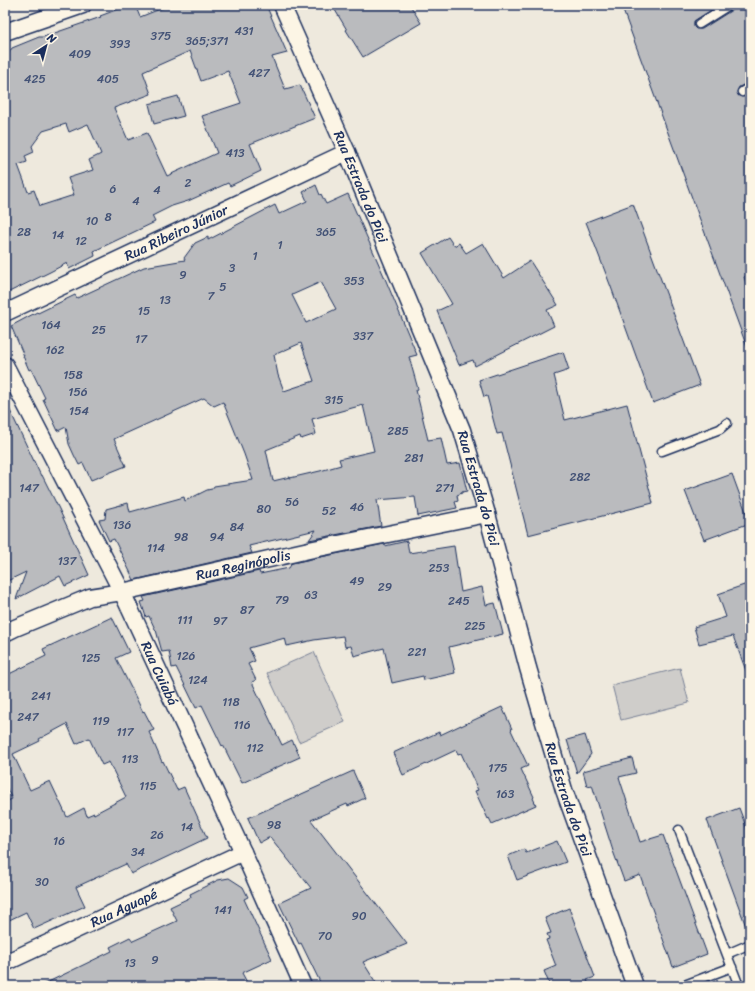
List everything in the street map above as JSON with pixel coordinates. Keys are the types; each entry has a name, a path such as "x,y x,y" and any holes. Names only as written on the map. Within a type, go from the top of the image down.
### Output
{"street":[{"path":"5,32 82,5"},
{"name":"Rua Estrada do Pici","path":"282,5 347,152 462,430 487,514 528,668 564,790 635,986"},
{"name":"Rua Ribeiro Júnior","path":"5,313 347,152"},
{"name":"Rua Cuiabá","path":"5,366 122,592 243,852 303,986"},
{"name":"Rua Reginópolis","path":"5,633 90,598 487,514"},
{"name":"Rua Aguapé","path":"5,963 243,852"}],"lane":[{"path":"699,24 729,5"},
{"path":"742,92 750,87"},
{"path":"662,451 720,429 727,423"},
{"path":"679,830 739,986"},
{"path":"727,954 750,944"},
{"path":"682,986 732,967"}],"shaded area":[{"path":"314,652 345,722 299,742 267,673"},
{"path":"680,668 689,703 621,720 612,685"}],"building":[{"path":"135,5 140,17 170,5 266,5 287,53 272,57 285,89 300,85 315,118 250,144 261,171 230,186 228,183 188,201 172,206 152,216 155,222 94,251 95,256 69,269 67,263 5,294 5,58 12,48 39,37 43,37 101,17 100,16","holes":["190,51 201,81 228,71 241,103 202,116 217,153 167,176 147,133 128,140 114,108 151,94 143,72","66,124 69,132 88,124 101,154 89,160 93,170 68,178 74,195 40,206 34,190 28,192 18,165 27,162 25,156 34,152 32,146 43,131"]},
{"path":"332,5 410,5 421,23 363,57"},
{"path":"621,5 719,5 694,21 694,27 696,29 702,29 732,10 734,5 750,5 750,82 739,87 737,92 738,95 742,97 750,93 750,275 744,277 750,296 750,349 748,350"},
{"path":"178,96 184,116 154,124 149,104"},
{"path":"316,185 326,204 348,194 417,355 409,357 418,389 416,390 428,440 441,438 447,465 460,463 467,491 457,495 458,501 455,502 457,508 418,516 415,497 377,500 381,526 309,540 316,530 249,546 252,553 134,580 114,539 109,541 99,520 105,519 106,509 128,503 130,512 184,497 185,501 212,489 214,486 253,480 223,402 214,406 204,398 114,439 126,466 91,480 83,463 79,465 74,455 69,444 66,427 58,431 43,399 45,398 31,369 29,370 11,326 37,312 38,313 75,295 77,298 144,267 185,260 184,258 195,243 208,237 208,240 275,205 279,214 307,201 303,192","holes":["321,282 336,309 306,323 292,295","301,343 314,381 284,391 278,375 274,355","363,405 374,451 339,459 341,465 273,481 266,450 300,436 301,439 316,434 312,419"]},
{"path":"633,204 700,385 653,403 586,222"},
{"path":"448,237 454,246 459,243 466,253 483,243 504,278 530,261 558,305 547,310 554,326 475,366 473,360 459,365 437,311 452,304 422,253"},
{"path":"563,352 569,370 554,375 565,420 627,404 653,503 528,535 502,433 497,434 487,396 484,397 479,380"},
{"path":"5,400 41,476 42,475 59,509 89,575 65,586 60,576 16,599 26,572 5,582"},
{"path":"732,474 750,523 704,540 685,491"},
{"path":"407,541 409,553 454,546 461,592 482,587 486,605 495,603 503,634 449,647 455,673 424,680 423,676 392,683 384,648 354,656 351,646 345,647 343,636 287,646 285,638 249,648 255,661 248,664 256,680 252,682 282,745 292,740 300,757 242,783 202,705 196,708 176,667 172,668 169,651 162,652 156,630 149,616 146,617 141,602 145,601 143,597 259,571 260,574 289,568 292,563 384,544 385,546"},
{"path":"750,583 750,676 748,676 733,636 699,644 694,627 726,617 718,594"},
{"path":"112,617 129,652 116,658 143,712 144,711 154,730 149,732 162,762 163,761 177,790 184,787 207,838 131,874 126,864 76,887 85,906 34,929 26,912 5,922 5,802 12,799 5,785 5,676 46,656 43,649","holes":["67,724 76,744 89,738 102,765 109,762 126,797 94,814 87,816 84,808 67,817 50,781 30,790 13,754 40,741 39,739"]},
{"path":"502,707 528,766 521,769 534,797 533,798 536,805 492,824 489,818 488,819 475,791 478,790 461,753 458,754 456,750 403,775 393,753 439,732 440,735"},
{"path":"585,735 591,754 577,773 567,740"},
{"path":"632,758 636,773 619,777 640,842 663,835 707,954 673,967 640,875 624,881 592,785 587,786 583,771"},
{"path":"353,771 365,798 348,806 347,804 311,820 407,944 363,962 378,986 322,986 279,903 311,888 270,837 259,843 248,818"},
{"path":"739,808 750,837 750,932 748,932 707,820"},
{"path":"557,841 566,862 517,880 508,856 524,849 526,853"},
{"path":"229,878 243,887 248,897 244,899 272,959 242,973 249,986 40,986 112,951 110,947 130,937 133,941 177,921 170,907 191,897 190,894 218,880"},
{"path":"569,908 595,977 587,980 590,986 550,986 544,971 556,966 546,940 549,939 547,934 551,933 545,918"}]}
